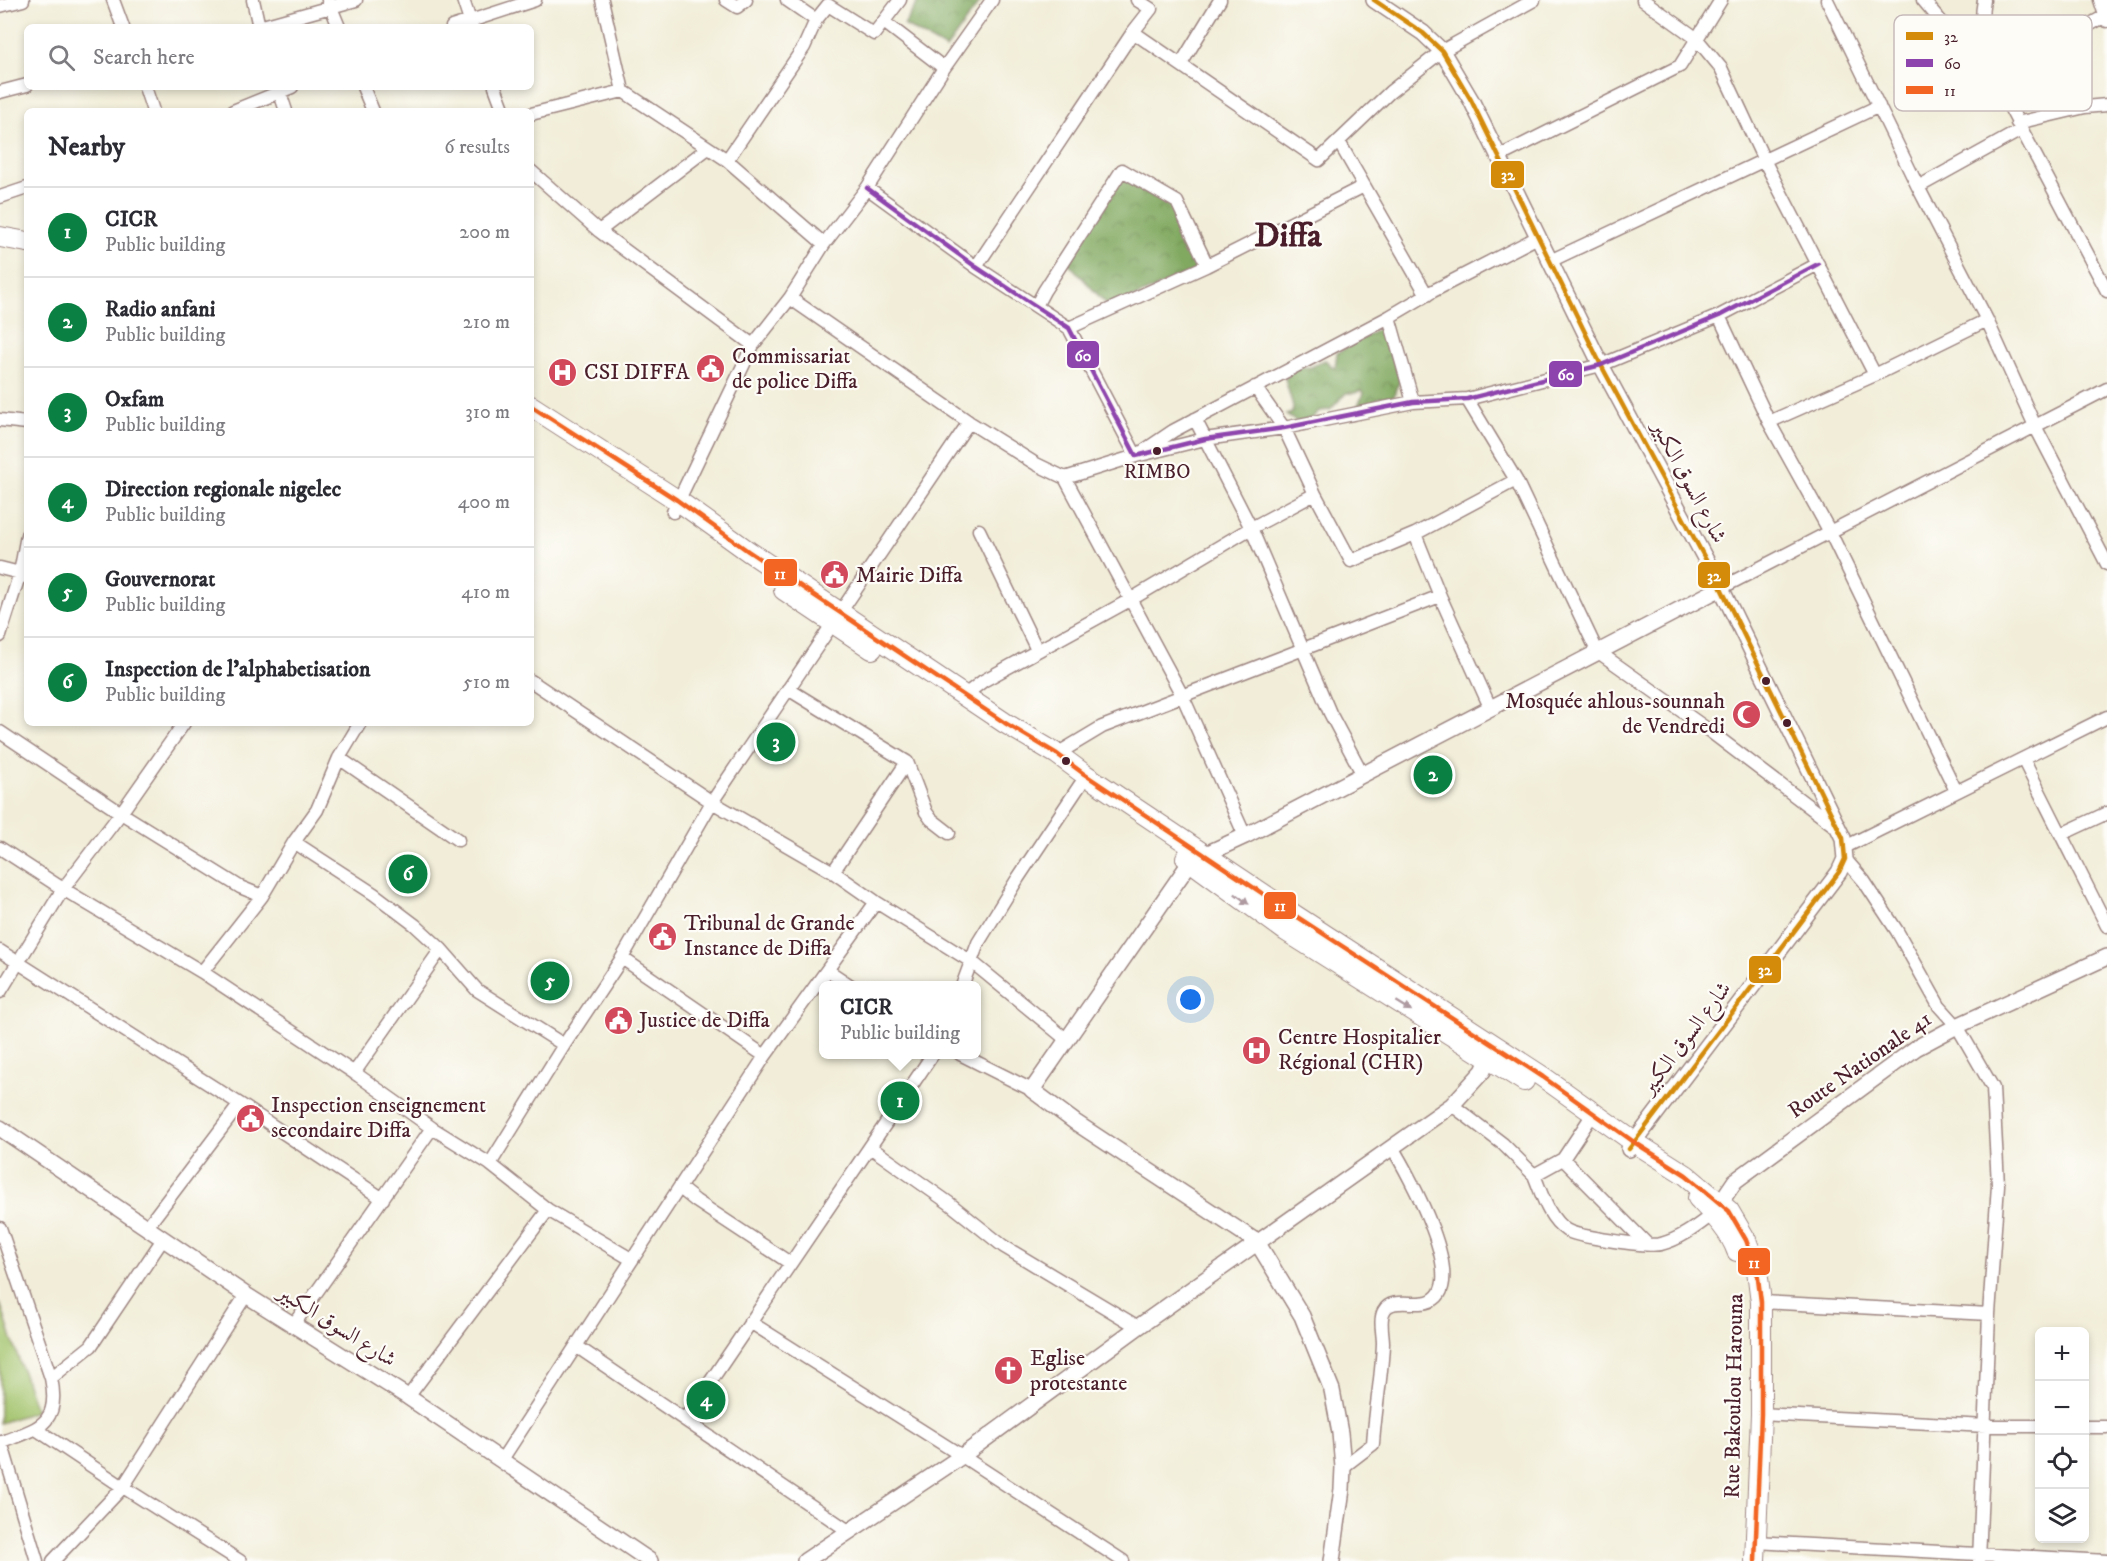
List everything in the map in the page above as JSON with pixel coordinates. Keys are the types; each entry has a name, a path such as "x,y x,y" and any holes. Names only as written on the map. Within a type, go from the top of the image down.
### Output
{"highway":[{"path":"0,237 24,241"},
{"path":"0,248 24,252"},
{"path":"534,408 1080,785 1198,858"},
{"path":"534,424 675,506"},
{"path":"835,617 965,695 1005,723 1057,754 1198,858"},
{"name":"Rue Bakoulou Harouna","path":"1198,858 1286,932 1492,1052 1632,1146 1698,1199 1716,1208 1729,1211 1746,1240 1757,1270 1761,1302 1761,1414 1755,1552"},
{"name":"Rue Bakoulou Harouna","path":"1716,1208 1734,1243 1745,1273 1749,1303 1744,1561"}],"street":[{"path":"0,6 23,0"},
{"path":"113,0 122,24"},
{"path":"253,0 258,24"},
{"path":"268,24 329,3 356,0"},
{"path":"463,0 471,24 535,0"},
{"path":"602,0 622,91 727,160 824,244"},
{"path":"726,0 737,7 746,0"},
{"path":"787,0 816,20"},
{"path":"727,160 804,47 816,20 828,5 874,34 900,0"},
{"path":"675,506 753,345 790,298 824,244 867,188 944,68 992,0"},
{"path":"976,267 1153,4 1137,0"},
{"path":"1181,64 1220,0"},
{"name":"شارع السوق الكبير","path":"1374,0 1423,33 1442,51 1471,100 1601,365 1720,588 1841,830 1845,853 1832,882 1632,1146"},
{"path":"1132,32 1319,160 1390,92 1442,51 1534,0"},
{"path":"1643,0 1696,38 1721,68 1764,160 1875,375"},
{"path":"1498,157 1680,66 1721,0"},
{"path":"1827,0 1918,187 1987,321 2035,426 2107,564"},
{"path":"1923,0 1936,15"},
{"path":"1981,15 1984,0"},
{"path":"2092,24 2106,18 2100,0"},
{"path":"329,3 338,24"},
{"path":"884,22 944,68"},
{"path":"0,92 24,87"},
{"path":"146,90 152,108"},
{"path":"239,108 278,90 285,108"},
{"path":"364,90 372,108"},
{"path":"496,90 503,108"},
{"path":"534,113 622,91"},
{"path":"2092,106 2107,105"},
{"path":"1550,261 1879,106"},
{"path":"2011,111 2107,291"},
{"path":"1918,187 2019,127 2072,111"},
{"path":"1339,142 1428,295"},
{"path":"599,231 708,148"},
{"path":"1036,306 1122,170 1177,202 1208,265"},
{"path":"534,174 599,231 753,345"},
{"path":"1069,328 1208,265 1364,186"},
{"path":"867,188 976,267 1069,328 1136,456"},
{"path":"0,197 24,189"},
{"path":"1136,456 1195,419 1538,237"},
{"path":"1065,478 1136,456 1205,439 1284,428 1413,402 1467,399 1601,365 1719,316 1818,264"},
{"path":"790,298 969,422 1036,464 1065,478 1183,697 1245,836"},
{"path":"1719,316 1769,422 1830,532 1956,790"},
{"path":"1389,317 1413,402"},
{"path":"1769,422 1875,375 1987,321"},
{"path":"1255,387 1284,428 1315,494 1351,561 1415,534 1516,480"},
{"path":"1032,1090 1198,858 1245,836 2107,389"},
{"path":"1467,399 1516,480 1598,651 1707,729 1841,830"},
{"path":"1195,419 1251,528 1330,712 1363,774"},
{"path":"0,420 24,423"},
{"path":"490,1164 564,1045 622,958 712,802 969,422"},
{"path":"965,695 984,681 1037,650 1130,600 1251,528 1315,494"},
{"path":"979,530 1037,650"},
{"path":"1415,534 1490,707"},
{"path":"0,568 24,575 0,636"},
{"path":"1057,754 1102,727 1440,596"},
{"path":"534,683 712,802 833,872 876,902 972,962 1067,1040"},
{"path":"788,689 907,762 926,812 949,833"},
{"path":"1980,1558 1989,1314 1998,1185 1993,1088 1957,1026 1940,1006 1898,931 1845,853 1956,790 2107,717"},
{"path":"0,992 63,890 182,726"},
{"path":"202,972 262,896 294,842 317,810 339,758 358,726"},
{"path":"0,732 121,813 240,887 262,896"},
{"path":"339,758 458,840"},
{"path":"2023,759 2107,926"},
{"path":"833,872 907,762"},
{"path":"964,981 978,943 1080,785"},
{"path":"2062,834 2107,813"},
{"path":"294,842 374,894 415,925 441,949 477,990 564,1045"},
{"path":"0,848 63,890 202,972 432,1128 490,1164 548,1210 631,1259"},
{"path":"819,981 876,902"},
{"path":"354,1073 441,949"},
{"path":"0,951 240,1104 383,1199"},
{"name":"Route Nationale 41","path":"1716,1208 1736,1181 1916,1048 1957,1026 2107,957"},
{"path":"622,958 765,1056"},
{"path":"827,970 843,981"},
{"path":"501,1461 765,1056 819,981"},
{"path":"805,1561 962,1456 1138,1327 1452,1105 1482,1071 1492,1052"},
{"path":"685,1419 930,1059"},
{"path":"970,1059 1032,1090 1075,1122 1257,1242 1302,1316 1332,1390 1340,1433 1343,1467 1332,1561"},
{"path":"147,1227 240,1104"},
{"path":"1452,1105 1503,1144 1534,1175 1551,1216 1567,1231 1584,1236 1660,1244 1693,1230 1716,1208"},
{"path":"1534,1175 1563,1159 1590,1118"},
{"name":"شارع السوق الكبير","path":"0,1128 246,1295 408,1397 650,1561"},
{"path":"294,1324 432,1128"},
{"path":"870,1147 949,1203 1003,1246 1138,1327"},
{"path":"1343,1467 1373,1444 1383,1344 1383,1313 1394,1303 1427,1302 1435,1298 1444,1279 1445,1271 1442,1260 1418,1192 1392,1147"},
{"path":"1563,1159 1647,1244"},
{"path":"680,1188 790,1263"},
{"path":"408,1397 548,1210"},
{"path":"0,1227 51,1378 54,1395 52,1413 36,1429 1,1443 37,1561"},
{"path":"51,1378 91,1346 163,1239"},
{"path":"53,1561 123,1487 246,1295"},
{"path":"1761,1302 1989,1314"},
{"path":"750,1322 1123,1561"},
{"path":"576,1346 850,1532"},
{"path":"1761,1414 1986,1426 2035,1426"},
{"path":"2089,1427 2107,1427"},
{"path":"36,1429 240,1561"},
{"path":"1755,1552 2107,1561"}],"green space":[{"path":"919,0 981,0 946,49 904,25"},
{"path":"1124,173 1175,206 1206,266 1110,308 1063,257"},
{"path":"1384,326 1401,380 1394,396 1380,397 1370,404 1361,406 1358,405 1364,393 1361,390 1346,393 1330,410 1319,411 1312,418 1297,422 1286,415 1292,413 1293,406 1285,379 1293,368 1311,367 1325,360 1335,369 1337,353"},
{"path":"0,1303 36,1411 0,1423"}],"transit line":[{"name":"32","path":"1374,0 1423,33 1442,51 1471,100 1601,365 1721,588 1843,838 1845,859 1839,872 1629,1149"},
{"name":"60","path":"867,188 976,267 1069,328 1136,456 1205,439 1284,428 1413,402 1467,399 1601,365 1719,316 1818,264"},
{"name":"11","path":"534,408 677,500 748,551 1005,723 1057,754 1296,916 1543,1077 1634,1142 1686,1175 1729,1211 1746,1240 1757,1270 1761,1302 1761,1414 1755,1561"}],"place":[{"name":"Commissariat de police Diffa","path":"711,369"},
{"name":"CSI DIFFA","path":"563,372"},
{"name":"RIMBO","path":"1157,451"},
{"name":"Mairie Diffa","path":"835,575"},
{"name":"Mosquée ahlous-sounnah de Vendredi","path":"1746,714"},
{"name":"Oxfam","path":"776,742"},
{"name":"Radio anfani","path":"1433,775"},
{"name":"Inspection de l'alphabetisation","path":"408,874"},
{"name":"Tribunal de Grande Instance de Diffa","path":"663,936"},
{"name":"Gouvernorat","path":"550,981"},
{"name":"Justice de Diffa","path":"618,1020"},
{"name":"Centre Hospitalier Régional (CHR)","path":"1257,1050"},
{"name":"CICR","path":"900,1101"},
{"name":"Inspection enseignement secondaire Diffa","path":"250,1118"},
{"name":"Eglise protestante","path":"1009,1371"},
{"name":"Direction regionale nigelec","path":"706,1400"}],"district":[{"name":"Diffa","path":"1288,236"}]}
